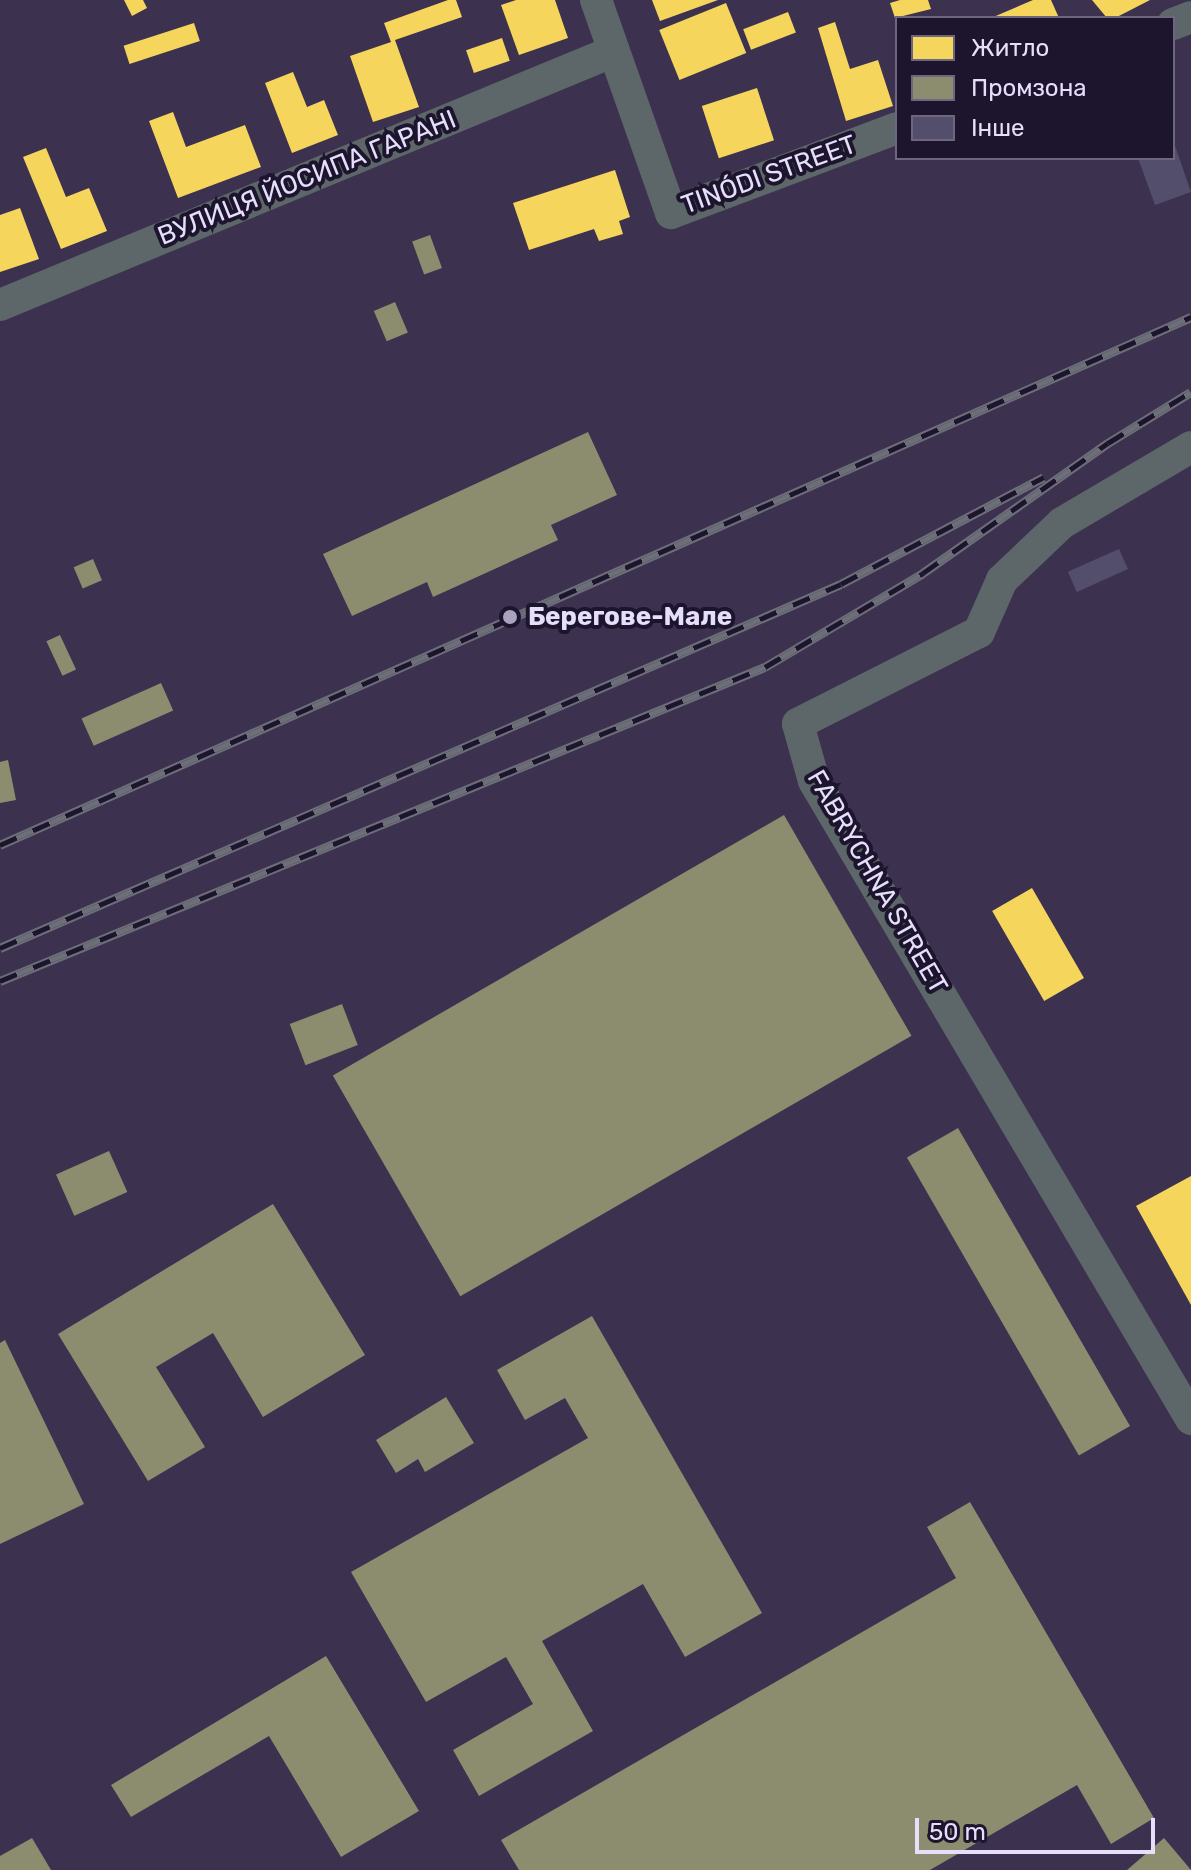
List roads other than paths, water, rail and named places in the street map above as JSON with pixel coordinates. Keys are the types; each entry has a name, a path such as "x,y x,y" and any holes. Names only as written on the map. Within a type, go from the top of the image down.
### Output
{"street":[{"name":"TINÓDI STREET","path":"596,0 671,213 895,129"},
{"name":"ВУЛИЦЯ ЙОСИПА ГАРАНІ","path":"0,305 614,51"},
{"name":"FABRYCHNA STREET","path":"1191,447 1062,523 1002,580 979,632 798,724 814,781 1191,1419"}],"railway":[{"path":"0,845 1191,317"},
{"path":"0,981 765,667 923,573 1108,443 1191,392"},
{"path":"0,948 841,584 1044,477"}],"place":[{"name":"Берегове-Мале","path":"510,617"}]}
